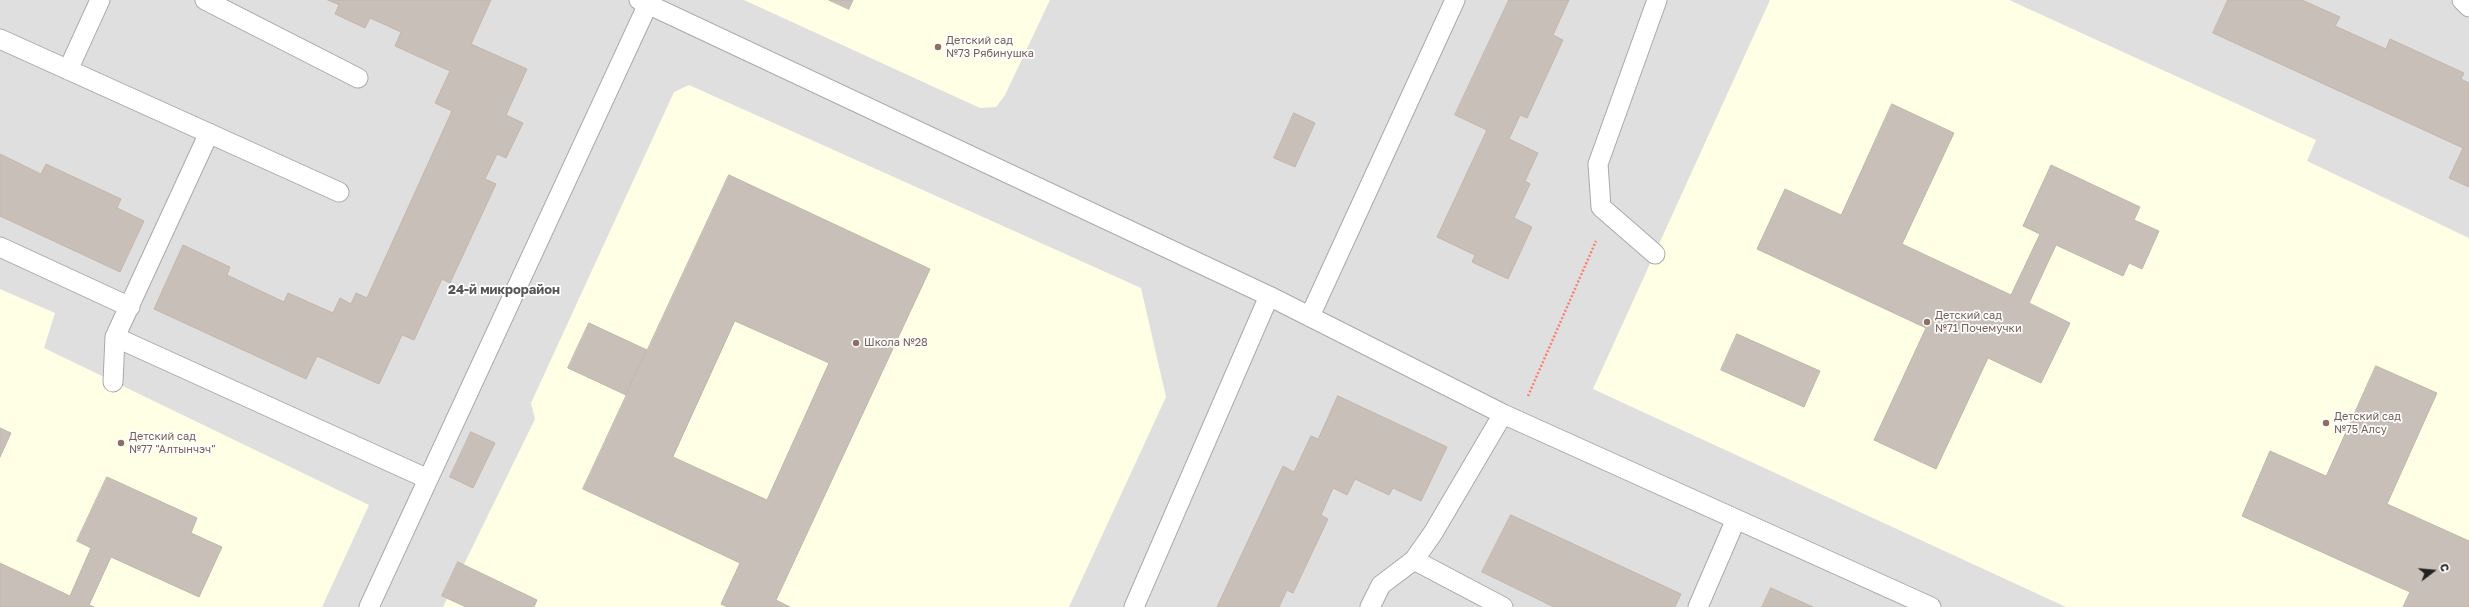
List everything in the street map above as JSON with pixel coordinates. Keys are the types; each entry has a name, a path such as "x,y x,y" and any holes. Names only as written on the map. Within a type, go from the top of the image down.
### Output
{"lane":[{"path":"68,70 100,0"},
{"path":"205,0 358,78"},
{"path":"1310,316 1455,0"},
{"path":"1655,254 1602,207 1598,164 1657,0"},
{"path":"2462,0 2469,7"},
{"path":"369,607 643,2 1269,296 1510,417 1931,607"},
{"path":"0,40 339,192"},
{"path":"114,382 115,337 209,133"},
{"path":"0,247 130,307"},
{"path":"1134,607 1269,296"},
{"path":"115,337 428,479"},
{"path":"1370,607 1380,585 1414,560 1510,417"},
{"path":"1698,607 1736,519"},
{"path":"1414,560 1503,607"}],"path":[{"path":"1510,417 1608,213"}],"shaded area":[{"path":"0,0 2469,0 2469,607 0,607"},
{"name":"Детский сад №73 Рябинушка","path":"744,0 1050,0 1005,95 996,107 980,108"},
{"name":"Детский сад №71 Почемучки","path":"1770,0 2009,0 2316,140 2307,161 2469,238 2469,607 2066,607 1593,389"},
{"name":"Школа №28","path":"689,85 1141,288 1166,397 1069,607 443,607 535,419 531,403 674,92"},
{"name":"Детский сад №77 \"Алтынчэч\"","path":"0,289 55,313 44,348 369,505 322,607 0,607"}],"building":[{"path":"328,0 491,0 471,44 527,69 506,115 523,123 506,158 497,154 485,179 496,184 450,283 442,279 414,340 402,335 379,384 317,356 306,379 154,309 183,245 230,267 227,275 284,302 288,293 333,313 340,298 351,304 356,293 367,298 452,111 435,103 450,71 395,46 401,32 370,18 365,28 335,14 339,5"},
{"path":"829,0 853,0 849,9"},
{"path":"1509,0 1569,0 1553,35 1563,40 1527,118 1520,115 1509,139 1538,153 1525,181 1530,184 1514,218 1532,227 1508,279 1472,262 1475,255 1437,237 1487,130 1455,115"},
{"path":"2228,0 2302,0 2340,17 2335,26 2386,49 2390,39 2464,73 2461,79 2469,83 2469,187 2449,178 2463,148 2213,33"},
{"path":"1892,104 1954,133 1902,244 2011,295 2040,234 2023,226 2051,165 2140,207 2134,220 2159,231 2142,269 2129,263 2123,276 2056,245 2029,303 2070,323 2041,383 1988,358 1936,469 1874,440 1926,328 1757,249 1785,189 1841,215"},
{"path":"1294,113 1315,123 1295,167 1274,158"},
{"path":"0,154 41,174 46,164 121,199 117,208 144,221 120,272 0,216"},
{"path":"729,175 930,269 776,600 790,607 727,607 721,604 740,563 583,489","holes":["735,321 829,363 767,500 673,457"]},
{"path":"589,323 647,350 626,395 568,368"},
{"path":"1737,334 1820,371 1804,407 1721,370"},
{"path":"2376,366 2437,393 2387,504 2469,541 2469,607 2403,607 2410,592 2242,516 2270,451 2326,476"},
{"path":"1338,396 1447,447 1421,501 1393,488 1389,495 1355,479 1347,495 1333,488 1321,515 1328,519 1293,593 1287,590 1279,607 1217,607 1283,466 1294,472 1311,436 1318,439"},
{"path":"0,428 11,433 0,457"},
{"path":"471,432 495,443 473,488 450,477"},
{"path":"107,477 197,518 191,533 222,547 199,597 111,557 89,605 94,607 0,607 0,563 70,596 91,548 77,541"},
{"path":"1511,515 1681,594 1675,607 1554,607 1482,572"},
{"path":"458,562 537,600 534,607 466,607 442,596"},
{"path":"1771,588 1813,607 1762,607"}],"place":[{"name":"Детский сад №73 Рябинушка","path":"938,47"},
{"name":"Детский сад №71 Почемучки","path":"1927,322"},
{"name":"Школа №28","path":"856,343"},
{"name":"Детский сад №75 Алсу","path":"2326,423"},
{"name":"Детский сад №77 \"Алтынчэч\"","path":"121,443"}],"district":[{"name":"24-й микрорайон","path":"504,290"}]}
